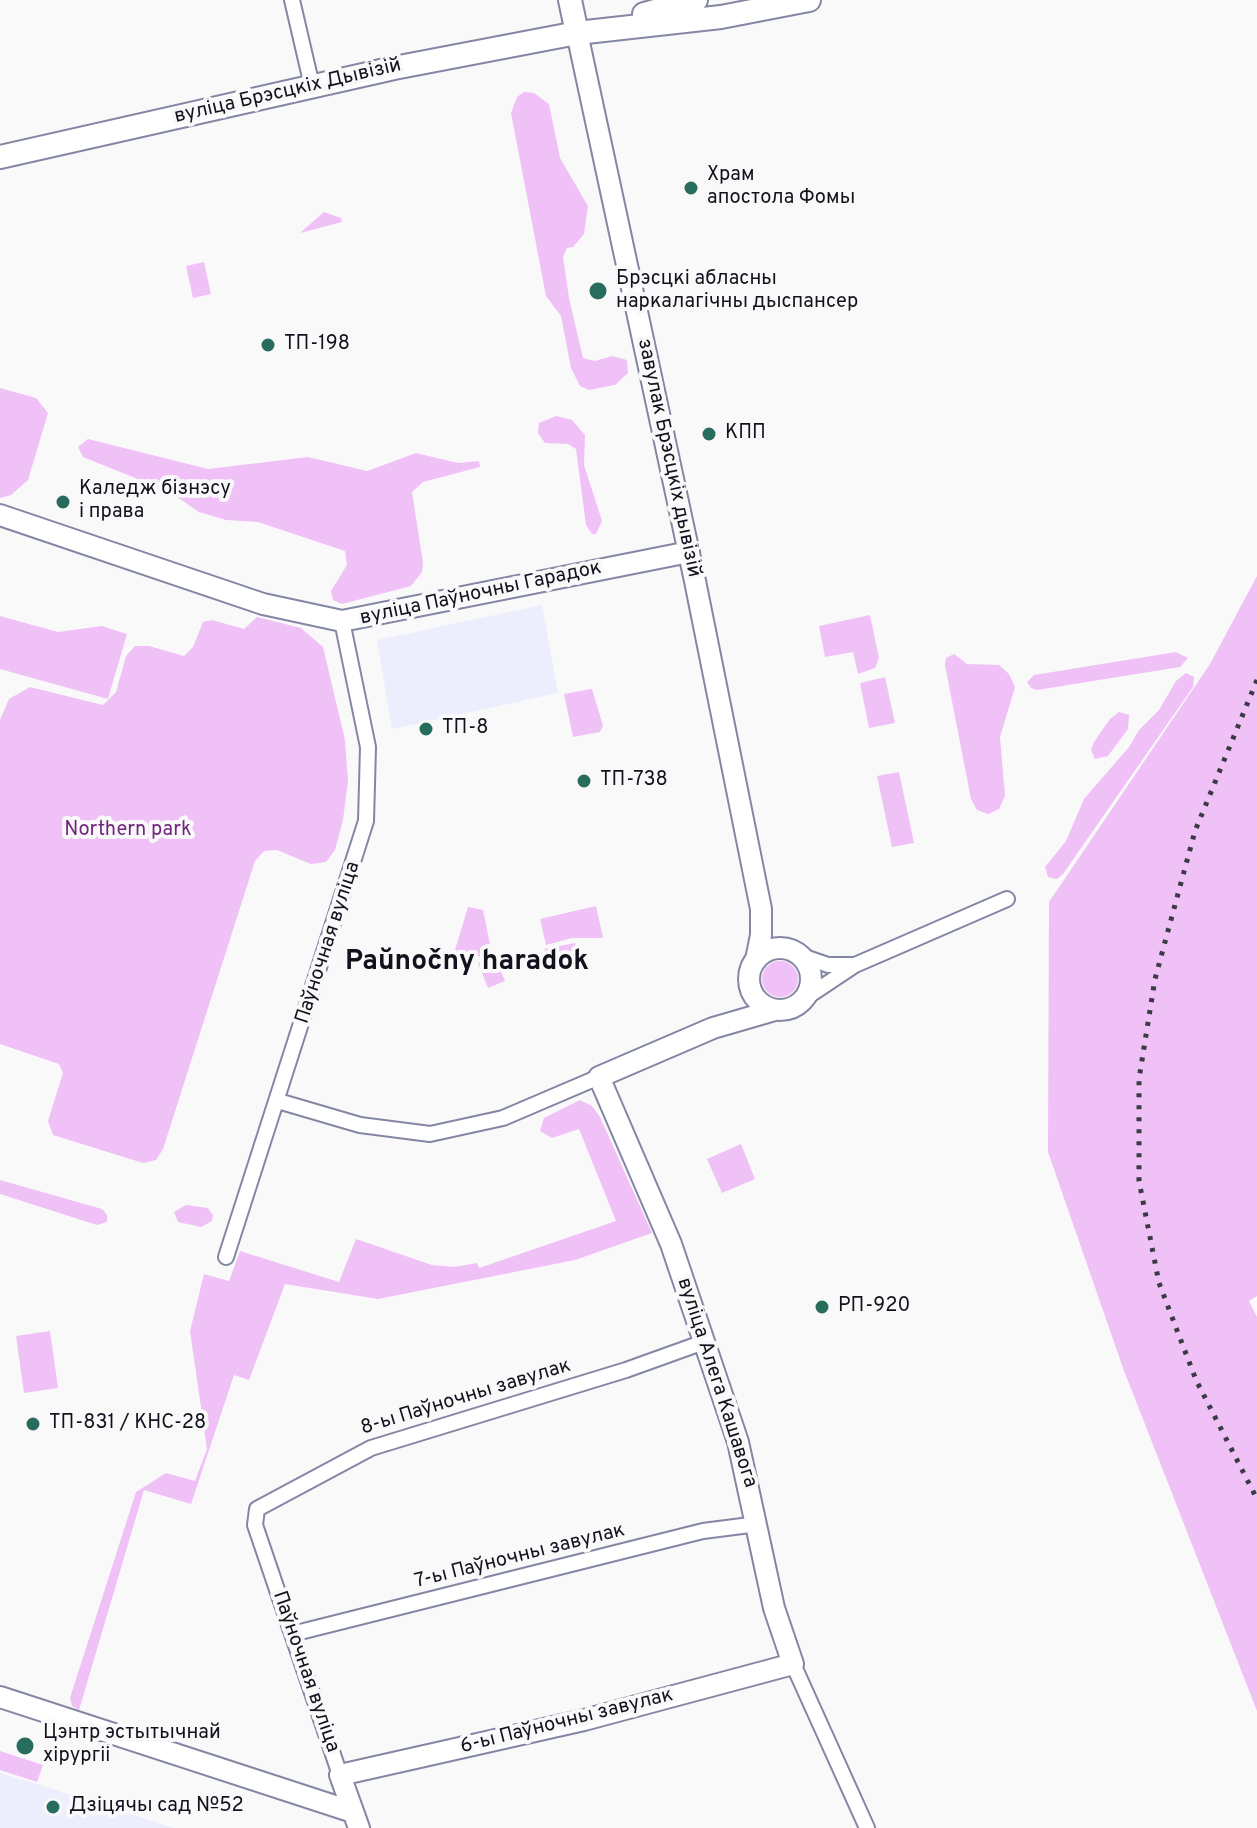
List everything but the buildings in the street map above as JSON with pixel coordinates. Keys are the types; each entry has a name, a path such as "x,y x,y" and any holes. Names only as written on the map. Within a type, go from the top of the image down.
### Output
{"main road":[{"name":"завулак Брэсцкіх дывізій","path":"570,0 577,33"},
{"name":"вуліца Брэсцкіх Дывізій","path":"0,157 312,86 577,33 696,0"},
{"name":"вуліца Брэсцкіх Дывізій","path":"577,33 721,17 809,0"}],"street":[{"path":"292,0 312,86"},
{"name":"завулак Брэсцкіх дывізій","path":"577,33 689,552 762,916 752,967 737,1006 713,1028"},
{"name":"вуліца Паўночны Гарадок","path":"0,515 263,604 342,621 689,552"},
{"name":"Паўночная вуліца","path":"226,1257 366,821 368,747 342,621"},
{"path":"855,965 828,965 776,949 752,967 755,998 775,1010 791,1008 855,965 1007,899"},
{"name":"завулак Брэсцкіх дывізій","path":"762,916 796,953"},
{"path":"796,953 811,976 804,999"},
{"name":"завулак Брэсцкіх дывізій","path":"278,1101 360,1125 430,1134 495,1121 713,1028 775,1010"},
{"name":"вуліца Алега Кашавога","path":"599,1077 671,1244 743,1455 774,1608 793,1664 867,1828"},
{"name":"8-ы Паўночны завулак","path":"254,1516 264,1504 295,1491 371,1448 626,1370 704,1342"},
{"name":"Паўночная вуліца","path":"254,1516 356,1820"},
{"name":"7-ы Паўночны завулак","path":"292,1634 703,1531 758,1524"},
{"name":"6-ы Паўночны завулак","path":"340,1775 584,1720 793,1664"},
{"path":"0,1697 356,1820"}],"shaded area":[{"path":"542,605 558,693 392,729 377,640"},
{"name":"Дзіцячы сад №52","path":"0,1773 40,1785 174,1828 0,1828"}],"green space":[{"path":"524,92 534,93 549,104 560,158 588,206 584,234 573,247 567,248 563,257 569,298 583,358 595,361 612,356 627,360 628,373 615,385 589,390 580,386 571,368 561,316 546,296 511,113 517,97"},
{"path":"324,212 341,218 342,222 300,233"},
{"path":"204,262 211,294 193,298 186,266"},
{"path":"0,388 36,398 48,413 28,480 11,495 0,498"},
{"path":"556,416 572,420 585,435 584,465 602,521 596,534 592,534 586,525 576,449 568,444 545,443 538,433 539,423"},
{"path":"88,439 208,469 308,457 367,471 416,453 458,463 479,461 480,467 423,482 412,492 423,563 422,572 411,586 342,604 333,600 331,591 347,565 345,551 258,522 226,520 199,512 170,492 83,457 78,447"},
{"path":"1257,576 1257,1296 1249,1301 1257,1317 1257,1711 1123,1368 1048,1152 1049,902 1210,664"},
{"path":"870,615 879,658 875,668 858,674 853,652 825,657 819,626"},
{"path":"0,616 58,632 102,626 127,634 108,699 0,669"},
{"name":"Northern park","path":"257,617 301,628 323,647 345,740 348,781 343,820 335,850 326,862 311,864 277,850 264,851 255,861 163,1149 156,1160 143,1163 53,1135 48,1121 63,1073 59,1064 0,1044 0,720 9,699 30,687 103,705 116,692 126,656 135,646 149,646 184,656 193,647 203,622 212,620 244,629"},
{"path":"1176,652 1188,658 1180,667 1037,690 1027,682 1034,675"},
{"path":"954,654 967,664 999,665 1009,674 1015,687 1000,737 1005,796 999,809 988,814 977,810 971,799 945,665 946,658"},
{"path":"1186,673 1194,677 1193,687 1063,874 1057,879 1048,877 1045,867 1066,841 1084,799 1129,747 1139,730 1159,710 1176,681"},
{"path":"885,677 895,723 869,728 860,683"},
{"path":"592,689 603,726 600,732 573,737 564,694"},
{"path":"1119,712 1129,715 1128,729 1108,756 1095,759 1091,750 1094,742 1110,719"},
{"path":"899,772 914,843 892,847 877,776"},
{"path":"596,906 603,938 572,938 546,945 540,919"},
{"path":"468,907 483,910 492,954 474,957 455,950"},
{"path":"575,943 578,950 552,961 544,949"},
{"path":"496,959 505,981 488,988 478,963"},
{"path":"780,961 792,967 798,979 792,991 780,997 768,991 762,979 768,967"},
{"path":"580,1100 592,1106 600,1117 652,1233 575,1260 378,1299 285,1284 249,1380 234,1375 191,1504 144,1490 79,1710 72,1706 70,1698 136,1492 166,1473 195,1481 207,1449 190,1331 204,1274 229,1281 240,1251 339,1282 356,1239 432,1265 454,1267 477,1263 479,1268 616,1221 579,1129 552,1138 540,1131 544,1118"},
{"path":"741,1144 755,1179 722,1193 707,1159"},
{"path":"0,1180 102,1209 107,1215 107,1222 97,1225 0,1194"},
{"path":"186,1205 208,1208 213,1215 212,1221 201,1227 178,1222 174,1212"},
{"path":"50,1331 58,1388 24,1393 16,1336"},
{"path":"0,1751 43,1765 37,1782 0,1770"}],"railway":[{"path":"1257,680 1195,831 1155,979 1139,1079 1139,1181 1159,1283 1196,1380 1257,1499"}],"place":[{"name":"Храм апостола Фомы","path":"691,188"},
{"name":"Брэсцкі абласны наркалагічны дыспансер","path":"598,291"},
{"name":"ТП-198","path":"268,345"},
{"name":"КПП","path":"709,434"},
{"name":"Каледж бізнэсу і права","path":"63,502"},
{"name":"ТП-8","path":"426,729"},
{"name":"ТП-738","path":"584,781"},
{"name":"РП-920","path":"822,1307"},
{"name":"ТП-831 / КНС-28","path":"33,1424"},
{"name":"Цэнтр эстытычнай хірургіі","path":"25,1746"},
{"name":"Дзіцячы сад №52","path":"53,1807"}],"district":[{"name":"Paŭnočny haradok","path":"467,963"}]}
